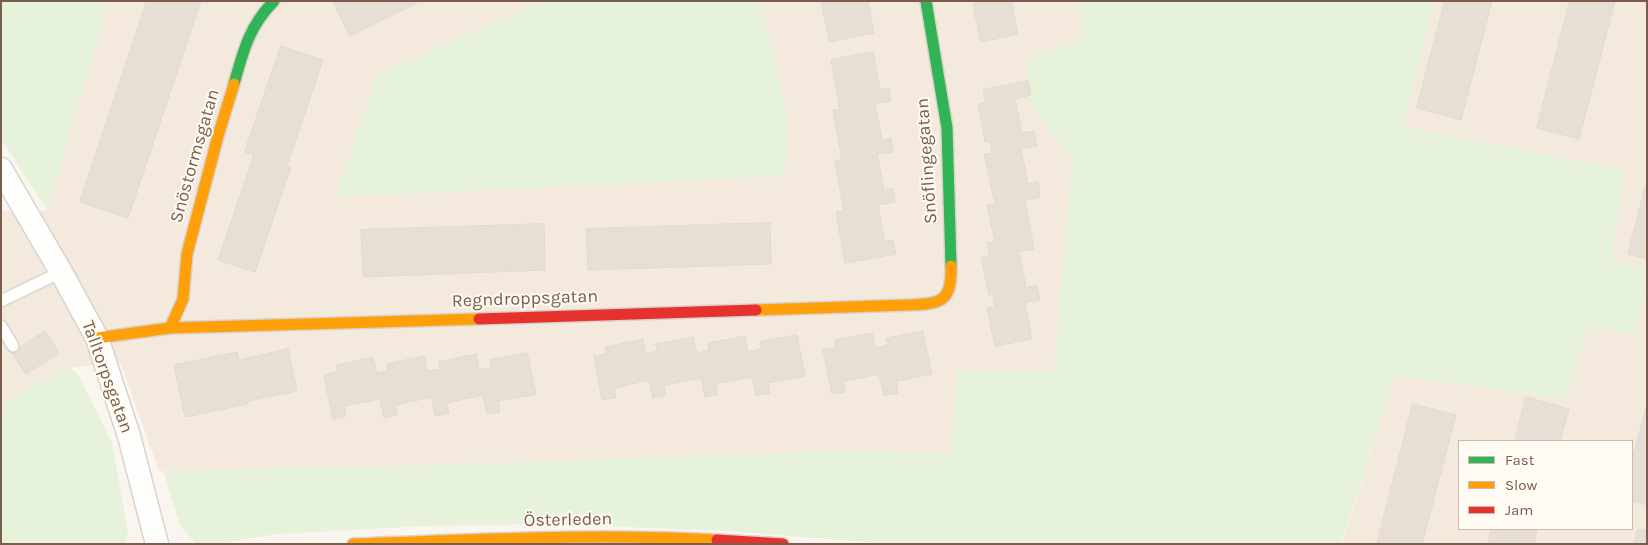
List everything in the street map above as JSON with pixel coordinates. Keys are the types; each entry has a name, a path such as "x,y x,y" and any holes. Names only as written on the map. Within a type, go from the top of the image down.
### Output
{"street":[{"name":"Snöstormsgatan","path":"170,328 183,299 187,254 218,136 248,37 267,8 274,1"},
{"name":"Snöflingegatan","path":"926,1 947,128 950,290"},
{"name":"Talltorpsgatan","path":"1,168 61,272 96,338 129,436 157,544"},
{"name":"Regndroppsgatan","path":"96,338 170,328 887,306 931,303 943,299 950,290"},
{"name":"Österleden","path":"353,544 572,537 667,537 783,544"}],"lane":[{"path":"1,301 61,272"},
{"path":"1,326 13,346"}],"shaded area":[{"path":"109,1 543,1 377,75 336,197 787,111 760,1 1076,1 1085,37 1030,103 1072,158 1054,373 957,371 951,453 159,471 121,364 69,367 1,404 1,211 47,210"},
{"path":"1434,1 1647,1 1647,544 1342,544 1395,376 1566,399 1625,171 1404,127"}],"green space":[{"path":"1,1 109,1 47,210 1,139"},
{"path":"543,1 760,1 787,111 788,149 782,176 336,197 377,75"},
{"path":"1076,1 1434,1 1404,127 1625,171 1611,258 1647,271 1635,335 1589,327 1566,399 1395,376 1341,544 890,544 729,531 547,524 424,526 277,534 221,543 196,544 180,525 163,471 432,465 823,452 951,453 957,371 1054,373 1072,158 1030,103 1027,59 1085,37"},
{"path":"69,367 78,374 112,443 128,533 125,544 1,544 1,404"}],"building":[{"path":"147,1 201,1 128,218 80,202"},
{"path":"333,1 416,1 417,3 350,36"},
{"path":"821,1 868,1 874,33 830,42"},
{"path":"981,1 1011,1 1018,34 981,42 973,4 981,3"},
{"path":"1445,1 1492,1 1461,120 1417,108"},
{"path":"1570,1 1615,1 1579,139 1537,128"},
{"path":"281,46 323,60 287,166 291,167 255,272 218,260 254,155 245,152"},
{"path":"873,52 880,89 889,88 891,101 875,104 882,140 891,138 893,152 877,154 884,190 893,189 895,202 878,205 885,242 893,240 896,254 845,263 836,212 844,211 835,161 842,159 833,110 840,109 831,60"},
{"path":"1028,81 1031,95 1015,99 1022,133 1034,131 1037,146 1021,149 1028,184 1038,182 1040,197 1025,200 1034,249 1019,252 1026,288 1037,285 1040,300 1025,303 1032,339 995,346 987,308 995,307 993,294 989,295 981,257 990,256 987,243 995,242 987,205 995,204 984,154 992,153 990,141 985,142 978,104 986,102 983,90"},
{"path":"1647,181 1647,259 1628,254"},
{"path":"770,223 771,264 588,270 586,229"},
{"path":"544,224 545,270 363,277 361,230"},
{"path":"45,331 59,353 26,374 12,353"},
{"path":"923,331 932,374 896,381 898,393 884,396 879,374 843,382 845,392 832,394 823,350 836,348 835,340 872,333 875,348 888,345 886,339"},
{"path":"797,335 805,376 768,383 770,393 756,396 752,377 716,384 718,394 705,397 701,378 664,385 666,395 653,398 649,380 614,388 616,398 602,400 594,356 607,354 605,347 643,339 646,354 657,351 656,344 693,337 697,353 709,350 708,343 745,336 748,352 761,349 760,342"},
{"path":"288,349 297,391 248,401 248,404 185,417 174,365 237,352 239,360"},
{"path":"527,353 536,394 498,401 500,412 487,414 483,395 447,403 449,413 435,416 432,397 395,405 397,415 384,418 380,399 344,406 346,416 333,419 324,375 338,372 336,365 373,357 377,373 388,371 387,364 424,356 427,371 440,369 439,362 476,354 479,370 491,368 490,360"},
{"path":"1526,397 1569,409 1560,440 1515,440"},
{"path":"1413,404 1456,415 1422,544 1377,544"},
{"path":"1647,404 1647,505 1633,501 1633,457"},
{"path":"1638,529 1647,531 1647,544 1634,544"},
{"path":"1492,530 1537,530 1534,544 1496,544 1488,542"}],"traffic: fast":[{"path":"234,84 248,40 258,20 274,1"},
{"path":"926,1 947,128 951,266"}],"traffic: slow":[{"path":"170,328 183,299 187,254 218,136 234,84"},
{"path":"756,310 929,304 942,299 947,294 951,278 951,266"},
{"path":"97,338 170,328 479,319"},
{"path":"353,544 581,537 717,540"}],"traffic: jam":[{"path":"479,319 756,310"},
{"path":"717,540 783,544"}]}
